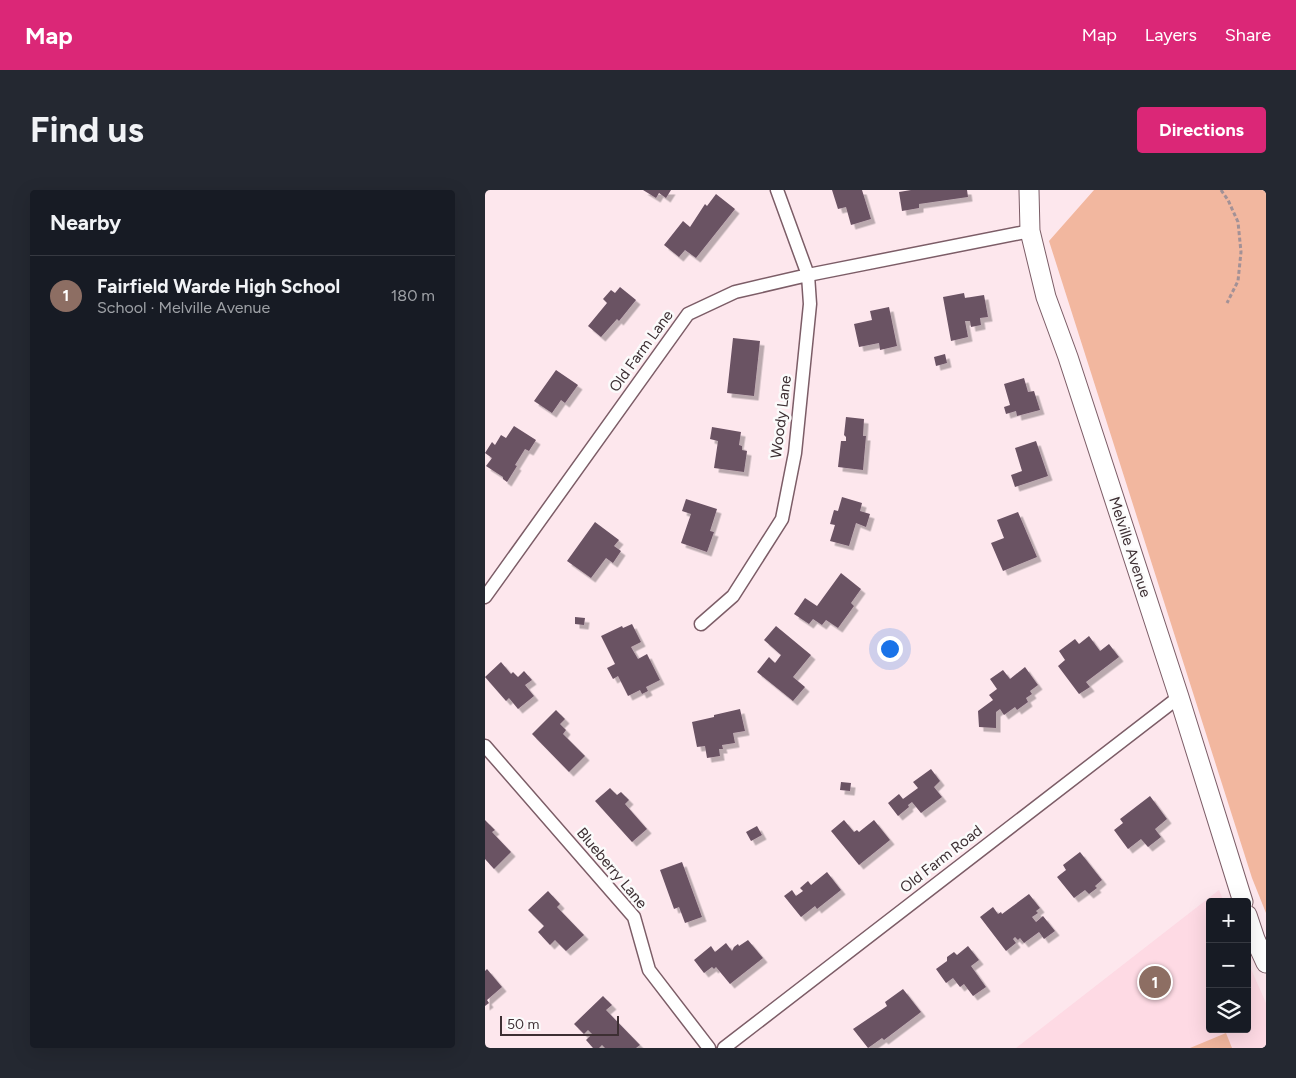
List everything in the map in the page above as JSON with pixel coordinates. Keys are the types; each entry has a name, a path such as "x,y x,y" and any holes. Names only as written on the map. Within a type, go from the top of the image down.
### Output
{"street":[{"name":"Woody Lane","path":"701,624 733,596 781,518 795,453 810,304 808,275 777,190"},
{"name":"Melville Avenue","path":"1029,190 1029,231 1047,297 1179,697 1242,898"},
{"name":"Old Farm Lane","path":"485,597 687,314 735,292 808,275 1029,231"},
{"name":"Old Farm Road","path":"723,1048 1179,697"},
{"name":"Blueberry Lane","path":"485,746 634,917 649,970 709,1048"},
{"path":"1251,927 1266,963"}],"path":[{"path":"1221,190 1238,222 1241,252 1238,281 1227,303"}],"shaded area":[{"path":"1094,190 1266,190 1266,913 1252,878 1049,241"},
{"path":"1219,890 1222,898 1209,898"},
{"path":"1206,900 1206,1033 1251,1033 1251,969 1266,1003 1266,1048 1016,1048"},
{"path":"1226,1033 1232,1048 1190,1048"}],"building":[{"path":"643,190 671,190 666,198 659,193 656,198"},
{"path":"832,190 862,190 871,219 851,225 846,207 838,209"},
{"path":"911,190 967,190 968,197 919,204 919,208 902,211 899,192"},
{"path":"716,194 735,209 696,258 685,250 679,257 664,245 683,221 690,227 705,204 707,206"},
{"path":"620,287 636,300 619,321 617,319 601,337 588,326 607,303 603,299 611,290 615,293"},
{"path":"964,293 965,298 984,295 988,317 980,318 981,325 971,327 970,321 965,321 968,337 951,341 943,297"},
{"path":"889,307 897,346 880,350 879,343 859,347 854,324 872,320 870,311"},
{"path":"733,338 760,341 754,396 727,393"},
{"path":"945,354 947,363 936,366 934,357"},
{"path":"556,370 578,385 565,403 561,400 552,413 534,401"},
{"path":"1024,378 1028,392 1034,391 1040,410 1017,416 1016,411 1006,414 1004,407 1010,405 1004,384"},
{"path":"846,417 864,419 863,436 866,436 863,470 838,467 841,441 846,441 844,435"},
{"path":"514,426 536,440 529,451 525,449 507,482 503,477 486,466 492,458 485,453 492,442 495,445 501,435 506,438"},
{"path":"712,427 741,432 739,445 742,446 742,450 747,451 744,472 714,468 718,441 710,439"},
{"path":"1036,441 1048,476 1015,487 1011,475 1022,471 1015,448"},
{"path":"842,497 862,503 860,511 870,514 866,527 856,523 849,546 830,541 835,525 830,524 834,510 838,511"},
{"path":"686,499 717,509 710,531 714,532 707,552 681,543 691,514 682,511"},
{"path":"1018,512 1037,557 1003,571 991,543 1004,538 997,520"},
{"path":"595,522 619,540 614,546 621,551 613,563 606,558 591,578 567,561"},
{"path":"841,573 861,589 851,603 854,606 838,628 826,620 822,625 813,619 809,624 794,614 805,598 817,606"},
{"path":"575,617 585,618 584,625 575,624"},
{"path":"632,624 641,642 631,647 638,659 647,654 660,680 646,687 648,691 642,694 640,690 628,696 618,676 613,679 607,668 615,664 601,636 622,626 623,628"},
{"path":"776,626 811,655 793,677 805,687 793,701 757,672 769,657 775,663 781,655 764,640"},
{"path":"1089,636 1100,651 1109,644 1119,657 1086,682 1090,687 1079,694 1058,666 1065,660 1059,651 1075,639 1079,644"},
{"path":"501,662 511,674 513,672 518,677 524,671 532,680 525,685 534,696 518,709 509,698 506,701 485,677"},
{"path":"1025,667 1038,685 1030,691 1032,694 1026,698 1028,702 1017,710 1015,707 1004,715 1000,709 996,712 996,728 979,727 978,711 993,700 989,695 997,689 990,679 1003,670 1010,679"},
{"path":"740,709 745,731 733,733 735,743 722,745 723,749 719,749 720,756 707,758 705,746 697,747 692,722"},
{"path":"556,710 565,719 560,724 566,730 563,734 585,756 569,772 532,734"},
{"path":"931,769 940,781 934,787 942,797 921,813 912,802 898,816 888,803 899,794 903,799 918,788 913,782"},
{"path":"841,782 851,783 850,791 840,790"},
{"path":"610,788 617,795 621,792 629,800 625,804 647,829 632,842 595,801"},
{"path":"1150,796 1167,819 1155,829 1161,837 1148,847 1141,839 1128,849 1114,830 1123,823 1120,819"},
{"path":"485,820 495,830 492,832 511,852 494,869 485,859"},
{"path":"844,820 854,832 857,830 859,832 874,820 890,840 859,865 831,831"},
{"path":"757,826 762,835 751,841 746,832"},
{"path":"1080,852 1102,880 1095,886 1097,888 1089,894 1085,890 1074,898 1057,877 1066,870 1063,865"},
{"path":"682,862 702,917 685,923 679,907 674,909 660,870"},
{"path":"827,872 841,890 817,909 815,906 801,917 784,896 792,890 796,896 803,891 800,888 808,881 811,885"},
{"path":"548,891 560,904 557,907 584,935 566,951 555,940 550,945 538,932 544,926 528,910"},
{"path":"1029,894 1040,908 1036,911 1038,913 1032,917 1036,922 1043,916 1055,931 1044,939 1039,932 1024,943 1020,938 1018,940 1015,937 1013,939 1016,943 1006,951 980,917 993,907 998,914 1001,912 1002,914"},
{"path":"748,940 763,958 730,984 716,967 714,969 712,967 704,973 694,960 711,946 715,952 726,943 732,951 738,944 739,946"},
{"path":"968,946 979,960 971,966 986,987 973,996 964,984 960,987 953,978 946,983 936,969 947,961 947,957 954,952 957,955"},
{"path":"487,969 502,987 487,1000 489,1003 485,1006 485,971"},
{"path":"903,989 921,1012 884,1040 882,1038 868,1048 853,1029 887,1006 885,1002"},
{"path":"603,996 612,1005 606,1010 640,1045 636,1048 605,1048 602,1045 599,1048 593,1048 586,1040 592,1034 588,1030 584,1034 574,1024"}],"place":[{"name":"Fairfield Warde High School","path":"1155,982"}]}
